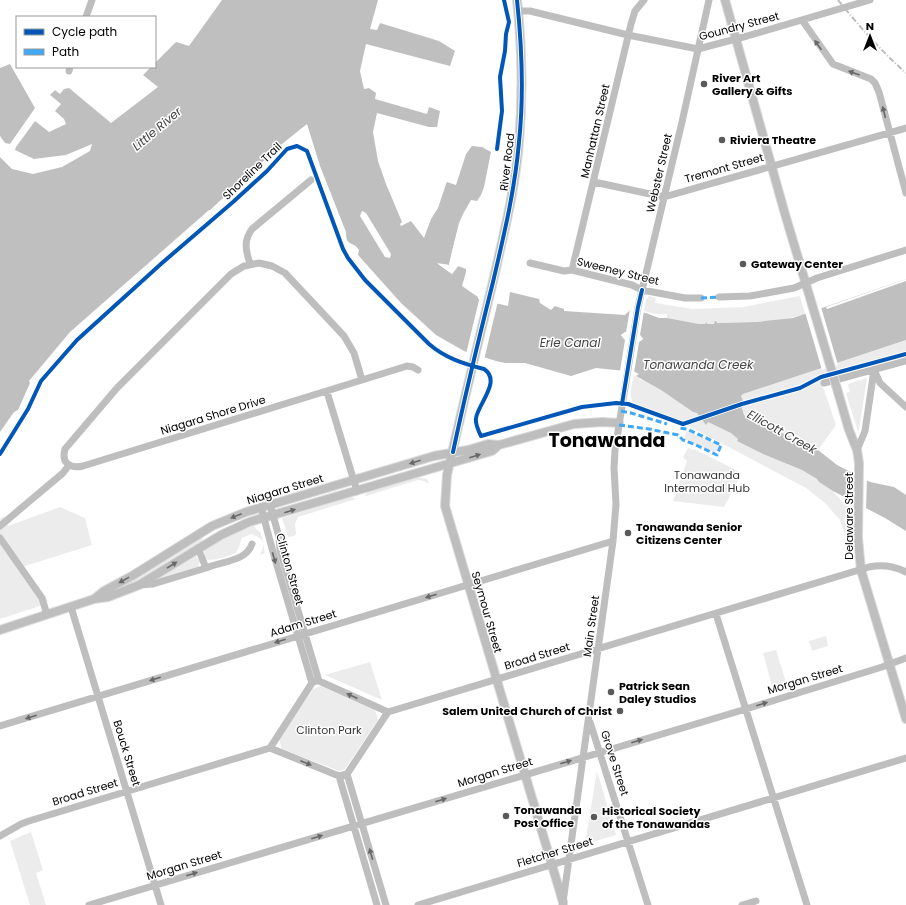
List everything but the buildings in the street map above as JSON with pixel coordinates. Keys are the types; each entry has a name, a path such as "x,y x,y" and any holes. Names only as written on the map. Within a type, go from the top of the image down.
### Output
{"main road":[{"name":"River Road","path":"483,324 509,209 519,141 522,65 517,0"},
{"name":"Delaware Street","path":"725,0 812,306 849,430 857,450 859,471 858,544 860,570 906,719"},
{"name":"Seymour Street","path":"483,324 450,464 445,490 444,506 563,904"},
{"name":"Niagara Street","path":"94,599 104,591 132,576 212,526 229,518 261,507 434,456 488,444 499,445 574,424 602,422 619,423"},
{"name":"Niagara Street","path":"0,630 94,599 108,597 139,585 198,548 249,522 450,464 492,451 499,445"}],"street":[{"path":"86,16 92,0"},
{"name":"Manhattan Street","path":"572,270 628,35 636,11 644,0"},
{"name":"Webster Street","path":"630,350 638,306 709,0"},
{"name":"Goundry Street","path":"518,11 530,11 628,35 698,49 736,40 870,0"},
{"path":"802,20 833,64 871,79 875,83 879,92 906,193"},
{"name":"Tremont Street","path":"594,182 664,197 906,128"},
{"path":"250,264 246,248 246,240 249,234 310,180"},
{"path":"719,297 750,296 794,288 823,276 906,250"},
{"path":"0,526 63,473 69,465 64,458 65,449 117,388 231,274 250,264 261,263 272,266 281,270 290,278 344,336 354,353 362,380"},
{"name":"Sweeney Street","path":"530,263 564,271 572,270 632,285 642,290 686,298 701,298"},
{"name":"Main Street","path":"563,904 613,541 616,504 614,459 630,350"},
{"path":"824,383 906,361"},
{"name":"Niagara Shore Drive","path":"69,465 77,468 327,392 407,366 418,370"},
{"path":"874,370 880,383 906,407"},
{"path":"857,450 865,431 874,370"},
{"path":"327,392 357,491"},
{"name":"Clinton Street","path":"270,504 301,635"},
{"name":"Clinton Street","path":"261,507 273,552 315,682"},
{"path":"0,538 42,598 48,615"},
{"name":"Adam Street","path":"0,726 613,541"},
{"name":"Niagara Street","path":"139,585 153,584 243,556 250,550 252,544"},
{"path":"198,548 206,568"},
{"name":"Broad Street","path":"388,712 860,570 881,565 894,567 906,572"},
{"name":"Bouck Street","path":"72,607 161,905"},
{"path":"716,614 807,905"},
{"name":"Morgan Street","path":"89,905 746,709 882,667 889,663 906,658"},
{"path":"315,682 388,712 347,774 339,776 270,748 315,682"},
{"name":"Grove Street","path":"589,720 648,905"},
{"name":"Broad Street","path":"0,836 14,827 29,821 270,748"},
{"name":"Fletcher Street","path":"418,905 906,758"},
{"path":"347,774 386,905"},
{"path":"339,776 377,905"},
{"path":"367,871 376,868"},
{"path":"742,905 756,901"}],"green space":[{"path":"649,296 656,298 655,303 692,309 743,307 800,296 805,314 773,321 716,323 716,321 715,324 707,324 707,322 705,324 699,324 667,318 667,314 655,314 644,311 646,300"},
{"path":"906,340 906,358 821,381 836,425 818,450 744,414 741,407 743,394"},
{"path":"634,375 661,390 693,412 697,413 706,424 708,422 732,433 738,439 737,441 763,454 802,470 831,489 846,506 850,506 850,531 846,518 844,519 850,536 849,555 845,556 846,538 840,520 825,503 806,488 681,422 636,406 633,403 631,395"},
{"path":"867,378 858,431 846,393 850,392 848,384"},
{"path":"688,431 718,445 718,451 713,452 684,439 685,434"},
{"name":"Tonawanda Intermodal Hub","path":"688,448 694,449 742,473 724,507 673,501 687,461 683,457"},
{"path":"418,477 427,479 429,484 418,480 366,496 365,495 368,492"},
{"path":"351,497 356,499 298,517 295,524 296,534 288,537 282,518"},
{"path":"60,507 85,518 92,545 22,567 48,601 37,607 0,619 0,519 4,516 8,526"},
{"path":"253,526 261,533 265,553 260,555 263,547 261,539 251,534 242,538 235,553 227,557 217,559 205,559 204,552 207,548 226,537"},
{"path":"202,537 203,540 198,544 152,573 126,586 126,584"},
{"path":"195,555 200,561 198,567 156,580"},
{"path":"826,636 828,646 812,651 809,641"},
{"path":"776,650 786,682 772,686 763,653"},
{"path":"370,662 382,700 325,675"},
{"name":"Clinton Park","path":"321,686 375,710 378,720 345,769 339,771 282,749 279,739 313,689"},
{"path":"597,771 616,835 585,844"},
{"path":"31,832 43,870 36,873 46,905 30,905 10,841"}],"water":[{"path":"222,0 378,0 370,29 377,30 380,23 439,41 455,51 450,66 366,44 360,71 364,89 369,88 376,93 375,99 427,114 429,107 440,111 437,127 429,127 377,113 373,132 378,161 402,222 400,224 401,226 411,221 424,238 431,219 438,208 447,182 456,185 466,154 472,146 482,147 491,152 484,187 477,201 471,200 463,215 449,265 438,264 452,274 458,266 466,269 462,286 478,297 478,299 508,306 510,292 539,299 540,303 551,310 555,306 564,309 564,311 625,315 630,310 646,313 659,318 699,324 705,324 707,322 707,324 714,324 715,321 717,323 756,322 793,318 906,279 906,340 743,394 741,396 743,401 740,402 744,415 818,450 837,465 870,482 894,487 906,495 906,531 885,518 833,491 802,470 763,454 737,441 738,439 731,433 708,422 706,425 697,413 693,412 661,390 636,376 639,374 635,372 596,368 571,376 525,363 505,363 496,361 464,351 436,335 401,303 358,255 359,250 357,247 347,240 346,232 320,166 307,124 282,144 210,210 70,332 29,381 30,383 18,410 14,412 0,432 0,157 12,169 33,174 62,167 90,151 92,144 66,155 34,159 15,150 35,121 49,132 66,124 64,119 55,111 61,104 50,95 55,90 60,94 64,89 69,88 111,123 158,87 143,75 150,68 156,68 156,62 176,42 189,46","holes":["625,332 640,335 643,339 639,342 624,339 621,335"]},
{"path":"10,64 35,108 10,144 5,143 0,136 0,68"}],"pier":[{"path":"472,200 473,201 461,224 451,266 445,267 452,271 456,265 458,266 452,274 437,263 449,265 459,223"},
{"path":"362,211 366,213 391,254 390,258 385,257 360,216"},
{"path":"906,279 906,281 827,309 826,307"},
{"path":"480,296 498,301 484,360 466,354"},
{"path":"821,307 838,365 822,370 805,312"},
{"path":"630,309 644,311 640,335 643,339 639,342 634,373 620,371 625,340 621,335 626,332"},
{"path":"851,470 867,478 866,511 850,503"}],"railway":[{"path":"838,0 870,38 906,73"}],"marked path":[{"path":"701,298 719,297"},
{"path":"621,411 667,424"},
{"path":"619,425 678,435 683,440 717,455 721,445 687,429 678,428"}],"cycle path":[{"path":"497,149 502,111 500,77 509,22 504,0"},
{"path":"453,452 509,212 515,177 521,124 522,89 517,0"},
{"name":"Shoreline Trail","path":"0,454 28,409 41,381 77,340 162,263 233,202 267,171 287,149 297,146 307,151 343,249 365,280 435,349 455,360 484,369 489,374 491,380 488,393 476,418 476,425 481,436 582,407 616,403 628,404 683,424 742,404 800,388 821,377 906,354"},
{"path":"622,404 642,290"}],"place":[{"name":"River Art Gallery & Gifts","path":"704,84"},
{"name":"Riviera Theatre","path":"722,140"},
{"name":"Gateway Center","path":"743,264"},
{"name":"Tonawanda Senior Citizens Center","path":"628,533"},
{"name":"Patrick Sean Daley Studios","path":"611,692"},
{"name":"Salem United Church of Christ","path":"620,711"},
{"name":"Tonawanda Post Office","path":"506,816"},
{"name":"Historical Society of the Tonawandas","path":"594,817"}],"district":[{"name":"Tonawanda","path":"607,440"}],"water label":[{"name":"Little River","path":"157,129"},
{"name":"Erie Canal","path":"570,343"},
{"name":"Tonawanda Creek","path":"698,365"},
{"name":"Ellicott Creek","path":"782,432"}]}
